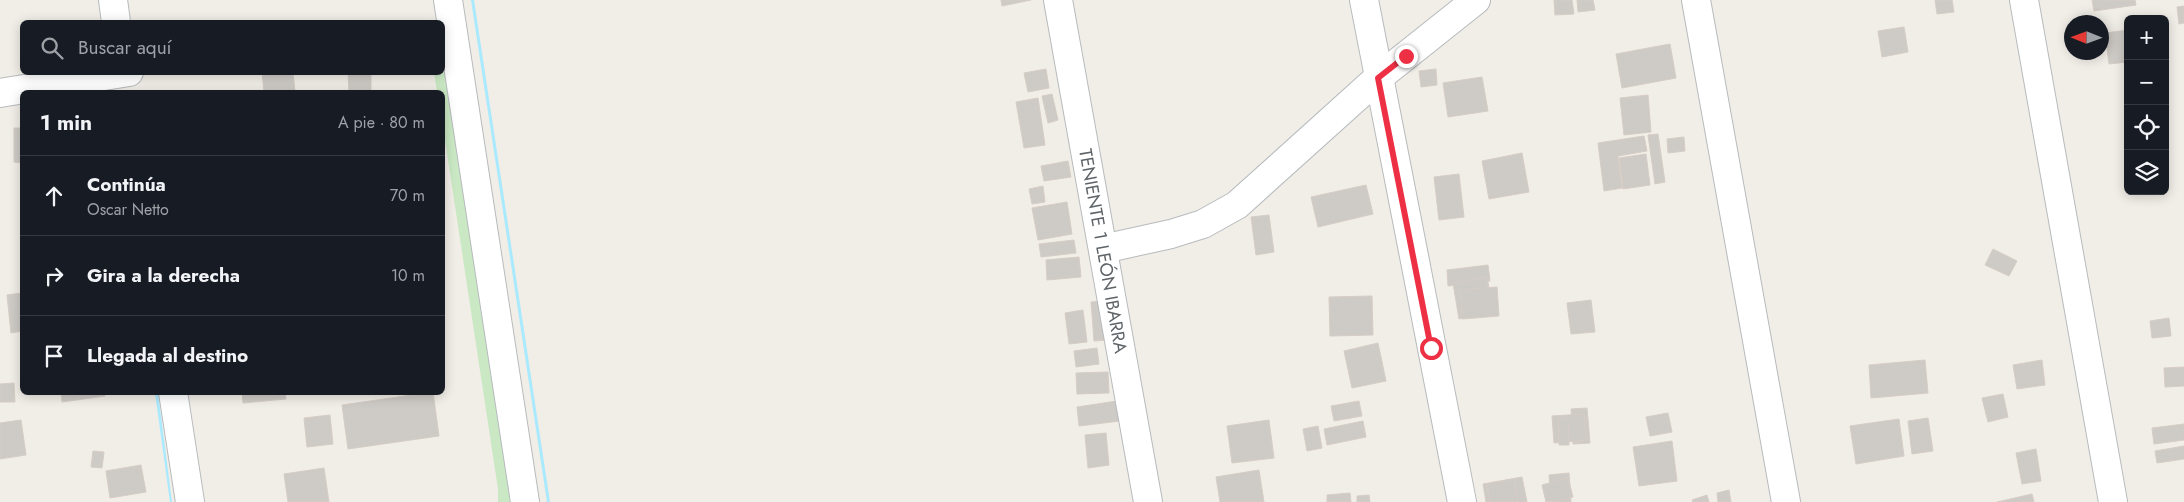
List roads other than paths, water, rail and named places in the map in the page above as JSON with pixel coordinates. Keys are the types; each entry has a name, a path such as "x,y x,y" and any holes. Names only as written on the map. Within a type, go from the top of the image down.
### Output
{"street":[{"path":"113,0 116,20"},
{"name":"TENIENTE 1 LEÓN IBARRA","path":"1058,0 1148,502"},
{"path":"1364,0 1462,502"},
{"path":"1103,249 1171,234 1203,224 1237,205 1378,78 1476,0"},
{"path":"1696,0 1786,502"},
{"path":"2024,0 2113,502"},
{"path":"447,15 525,502"},
{"path":"25,90 126,78"},
{"path":"0,93 20,91"},
{"path":"174,395 190,502"}],"water":[{"path":"471,0 474,0 550,502 547,502"},
{"path":"155,395 158,395 172,502 170,502"}]}
